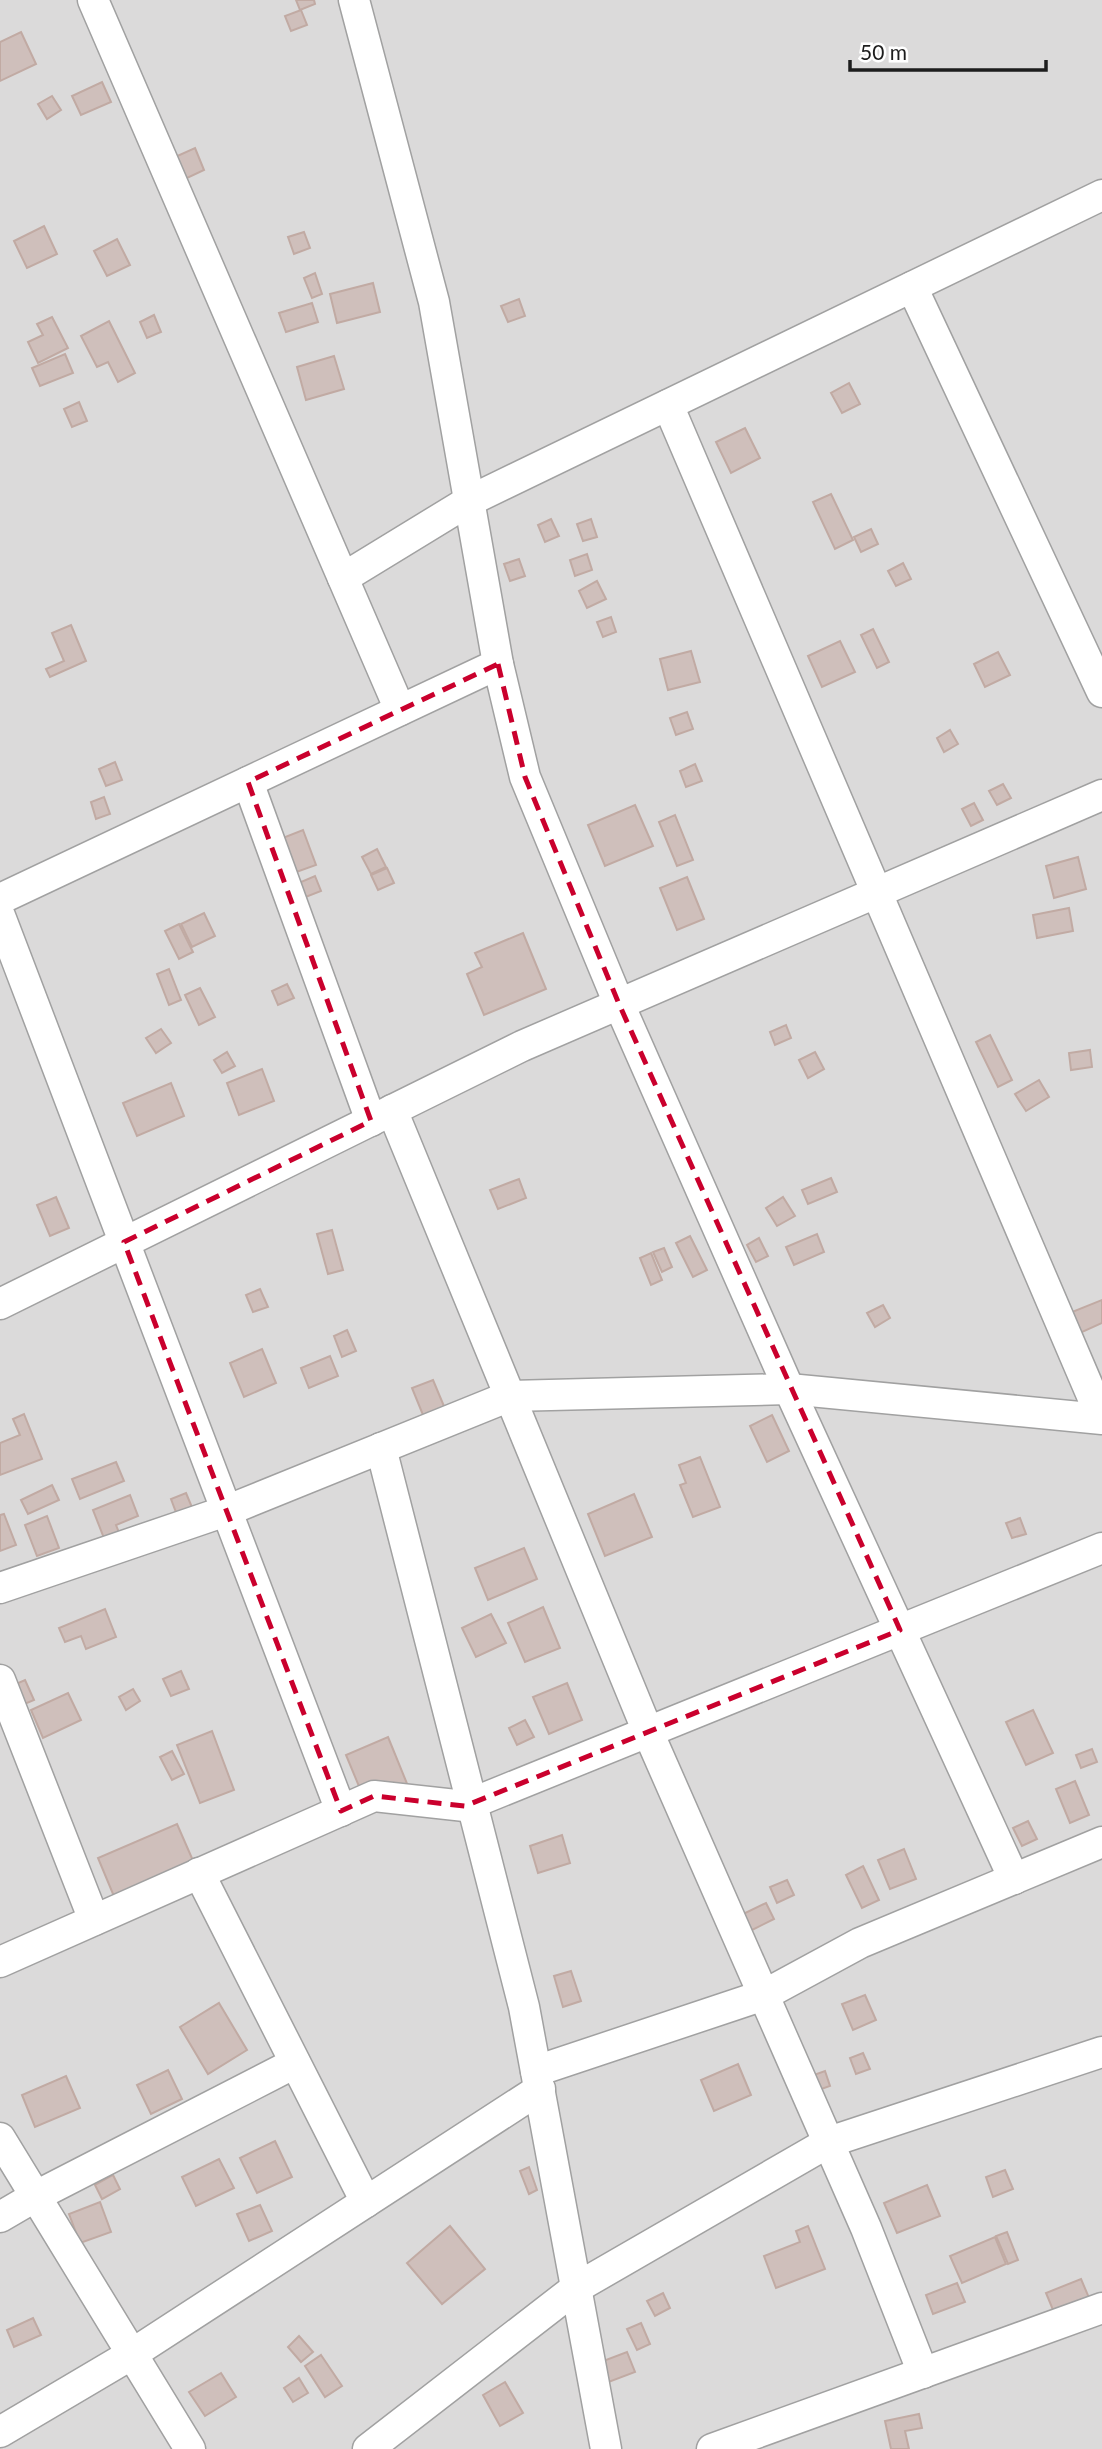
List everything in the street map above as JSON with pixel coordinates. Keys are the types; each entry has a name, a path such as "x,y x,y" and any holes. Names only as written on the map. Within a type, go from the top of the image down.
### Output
{"street":[{"path":"93,0 400,710"},
{"path":"354,0 434,302 498,664 525,776 619,1004 789,1390 1014,1879"},
{"path":"343,578 469,501 1102,195"},
{"path":"912,287 1102,692"},
{"path":"0,1587 226,1511 510,1396 789,1390 1102,1419 668,405"},
{"path":"0,899 498,664"},
{"path":"248,782 382,1115 510,1396 648,1731 866,2228 923,2373"},
{"path":"0,1304 522,1046 1102,795"},
{"path":"0,916 341,1811"},
{"path":"381,1448 524,2007 606,2449"},
{"path":"0,1962 374,1796 464,1806 1102,1548"},
{"path":"0,1680 94,1920"},
{"path":"0,2432 132,2354 366,2202 538,2080 764,1995 860,1943 1102,1842"},
{"path":"199,1873 366,2202"},
{"path":"368,2449 576,2288 829,2142 1102,2052"},
{"path":"0,2217 295,2063"},
{"path":"0,2138 190,2449"},
{"path":"712,2449 1102,2308"}],"highlighted area":[{"path":"498,664 525,777 619,1004 900,1630 465,1806 374,1796 341,1811 124,1242 371,1121 248,782"}],"shaded area":[{"path":"0,0 1102,0 1102,2449 0,2449"}],"building":[{"path":"296,0 314,0 315,4 300,10"},
{"path":"301,10 307,25 291,31 285,16"},
{"path":"21,32 36,64 0,81 0,42"},
{"path":"102,82 111,102 81,115 72,96"},
{"path":"52,96 61,110 47,119 38,104"},
{"path":"195,148 204,170 185,179 175,157"},
{"path":"44,226 57,254 27,268 14,241"},
{"path":"304,232 310,248 294,254 288,237"},
{"path":"117,239 130,265 107,276 94,251"},
{"path":"315,273 322,294 312,298 304,278"},
{"path":"373,283 380,312 337,323 330,294"},
{"path":"519,299 525,316 508,322 501,306"},
{"path":"312,303 318,322 286,332 279,313"},
{"path":"154,315 161,332 147,338 140,322"},
{"path":"52,317 68,348 38,363 28,342 43,335 37,324"},
{"path":"109,321 135,373 118,382 108,362 97,367 81,336"},
{"path":"65,354 73,373 40,386 32,368"},
{"path":"334,356 344,389 306,400 297,367"},
{"path":"849,383 860,404 842,413 831,393"},
{"path":"79,402 87,421 72,427 64,409"},
{"path":"745,428 760,458 731,473 716,442"},
{"path":"831,494 853,540 835,549 813,502"},
{"path":"551,519 559,536 545,542 538,525"},
{"path":"591,519 597,537 583,541 577,524"},
{"path":"871,529 878,544 861,552 854,537"},
{"path":"587,554 592,570 575,576 570,560"},
{"path":"519,559 525,576 510,581 504,564"},
{"path":"903,563 911,579 896,586 888,571"},
{"path":"597,581 606,599 587,608 579,591"},
{"path":"611,617 616,632 603,637 597,622"},
{"path":"71,625 86,661 50,677 46,669 64,661 52,633"},
{"path":"873,629 889,662 877,668 861,635"},
{"path":"840,641 855,672 822,687 808,656"},
{"path":"691,651 700,682 668,690 660,659"},
{"path":"998,652 1010,675 985,687 974,664"},
{"path":"687,712 693,729 676,735 670,718"},
{"path":"950,730 958,744 944,752 937,738"},
{"path":"115,762 122,780 106,786 99,769"},
{"path":"695,764 702,781 686,787 680,771"},
{"path":"1003,784 1011,798 997,805 989,791"},
{"path":"104,797 110,814 96,819 91,802"},
{"path":"974,803 983,820 971,826 962,809"},
{"path":"635,805 653,846 605,866 588,825"},
{"path":"675,815 693,860 677,866 659,822"},
{"path":"303,830 316,865 288,875 275,841"},
{"path":"377,849 386,867 371,874 362,857"},
{"path":"1078,857 1086,889 1054,898 1046,866"},
{"path":"387,868 394,883 378,890 371,875"},
{"path":"315,876 321,891 293,902 287,888"},
{"path":"687,877 704,919 677,930 660,888"},
{"path":"1069,908 1073,931 1037,938 1033,915"},
{"path":"204,913 215,936 192,947 181,924"},
{"path":"179,924 193,952 179,959 165,931"},
{"path":"523,933 546,989 484,1015 467,974 482,967 475,953"},
{"path":"169,969 181,1000 169,1005 157,974"},
{"path":"287,984 294,998 278,1005 272,991"},
{"path":"200,988 215,1017 199,1025 185,995"},
{"path":"786,1025 791,1038 775,1045 770,1032"},
{"path":"161,1029 171,1043 156,1053 146,1038"},
{"path":"990,1035 1012,1080 998,1087 976,1042"},
{"path":"1090,1050 1092,1067 1071,1070 1069,1053"},
{"path":"227,1052 235,1066 222,1073 214,1060"},
{"path":"815,1052 824,1069 808,1078 799,1060"},
{"path":"262,1069 274,1101 239,1115 227,1083"},
{"path":"1039,1080 1049,1097 1026,1111 1015,1094"},
{"path":"171,1083 184,1116 137,1136 123,1103"},
{"path":"831,1178 837,1192 808,1204 802,1190"},
{"path":"519,1179 526,1198 498,1209 490,1190"},
{"path":"56,1197 69,1228 50,1236 37,1205"},
{"path":"783,1197 795,1216 777,1226 766,1208"},
{"path":"332,1230 343,1270 328,1274 317,1234"},
{"path":"817,1234 824,1252 794,1265 786,1247"},
{"path":"690,1236 707,1270 693,1277 676,1243"},
{"path":"759,1238 768,1256 756,1262 747,1245"},
{"path":"664,1248 672,1267 662,1272 653,1252"},
{"path":"651,1253 662,1280 651,1285 640,1258"},
{"path":"260,1289 268,1307 253,1312 246,1295"},
{"path":"1102,1300 1102,1323 1080,1333 1072,1312"},
{"path":"883,1305 890,1318 875,1327 867,1313"},
{"path":"347,1330 356,1351 342,1357 334,1336"},
{"path":"262,1349 276,1383 244,1397 230,1363"},
{"path":"330,1356 338,1376 309,1388 301,1368"},
{"path":"433,1380 446,1411 425,1420 412,1388"},
{"path":"24,1414 42,1459 0,1475 0,1443 20,1435 13,1419"},
{"path":"772,1415 789,1451 767,1462 750,1426"},
{"path":"700,1457 720,1507 693,1517 680,1485 686,1483 679,1465"},
{"path":"116,1462 124,1481 80,1499 72,1479"},
{"path":"52,1485 59,1500 28,1514 21,1500"},
{"path":"186,1493 196,1517 180,1523 171,1499"},
{"path":"634,1494 652,1537 605,1556 588,1514"},
{"path":"130,1495 138,1516 116,1525 124,1545 109,1551 93,1510"},
{"path":"4,1514 16,1545 0,1551 0,1515"},
{"path":"47,1516 59,1548 37,1556 25,1525"},
{"path":"1020,1518 1026,1534 1012,1538 1006,1523"},
{"path":"524,1548 537,1579 488,1600 475,1568"},
{"path":"543,1607 560,1648 525,1662 508,1623"},
{"path":"105,1609 116,1637 86,1649 81,1636 65,1642 59,1628"},
{"path":"491,1614 506,1643 476,1657 462,1628"},
{"path":"181,1671 189,1689 171,1696 163,1679"},
{"path":"25,1680 34,1700 8,1711 0,1691"},
{"path":"567,1683 582,1720 549,1734 533,1697"},
{"path":"133,1689 140,1701 126,1710 119,1697"},
{"path":"68,1693 81,1720 43,1738 31,1710"},
{"path":"1033,1710 1053,1753 1026,1765 1006,1722"},
{"path":"525,1720 534,1737 517,1745 509,1728"},
{"path":"212,1731 234,1790 200,1803 177,1745"},
{"path":"388,1737 410,1791 368,1808 346,1755"},
{"path":"1092,1749 1097,1762 1081,1768 1076,1755"},
{"path":"172,1751 184,1774 172,1780 160,1757"},
{"path":"1075,1781 1089,1815 1070,1823 1056,1789"},
{"path":"1028,1821 1037,1839 1022,1846 1013,1828"},
{"path":"177,1824 201,1879 118,1906 98,1858"},
{"path":"562,1835 570,1863 538,1873 530,1846"},
{"path":"904,1849 916,1879 890,1889 878,1860"},
{"path":"863,1866 879,1900 862,1908 846,1875"},
{"path":"787,1880 794,1895 777,1903 770,1887"},
{"path":"766,1903 774,1919 746,1933 739,1916"},
{"path":"571,1971 581,2001 563,2007 554,1976"},
{"path":"865,1995 876,2020 853,2030 842,2004"},
{"path":"219,2003 247,2050 208,2074 180,2027"},
{"path":"863,2053 870,2069 856,2074 850,2058"},
{"path":"738,2064 751,2095 714,2111 701,2080"},
{"path":"168,2070 182,2099 151,2114 137,2085"},
{"path":"825,2071 830,2086 813,2092 808,2077"},
{"path":"66,2076 80,2108 35,2127 22,2095"},
{"path":"275,2141 292,2177 257,2193 240,2158"},
{"path":"219,2159 234,2188 196,2206 182,2177"},
{"path":"529,2167 537,2190 529,2194 520,2171"},
{"path":"1005,2170 1013,2189 993,2197 986,2177"},
{"path":"113,2175 120,2189 102,2199 95,2185"},
{"path":"927,2185 940,2216 897,2233 884,2203"},
{"path":"100,2202 111,2232 80,2243 69,2214"},
{"path":"260,2205 272,2231 249,2241 237,2214"},
{"path":"450,2226 485,2269 442,2304 407,2263"},
{"path":"808,2226 825,2269 776,2288 764,2256 800,2242 796,2231"},
{"path":"1007,2232 1018,2260 1008,2264 996,2236"},
{"path":"995,2237 1006,2264 962,2283 950,2256"},
{"path":"1081,2279 1098,2319 1063,2334 1046,2293"},
{"path":"957,2283 965,2302 933,2314 926,2295"},
{"path":"663,2293 670,2308 655,2316 647,2301"},
{"path":"33,2318 41,2335 14,2347 7,2330"},
{"path":"641,2323 650,2344 637,2350 627,2329"},
{"path":"299,2336 313,2352 301,2362 288,2347"},
{"path":"627,2352 635,2372 598,2386 590,2366"},
{"path":"321,2355 342,2386 325,2397 305,2366"},
{"path":"221,2373 236,2397 205,2416 189,2392"},
{"path":"299,2378 308,2393 293,2402 284,2388"},
{"path":"505,2382 523,2413 500,2426 483,2395"},
{"path":"919,2414 922,2428 905,2431 909,2449 891,2449 885,2421"}]}
